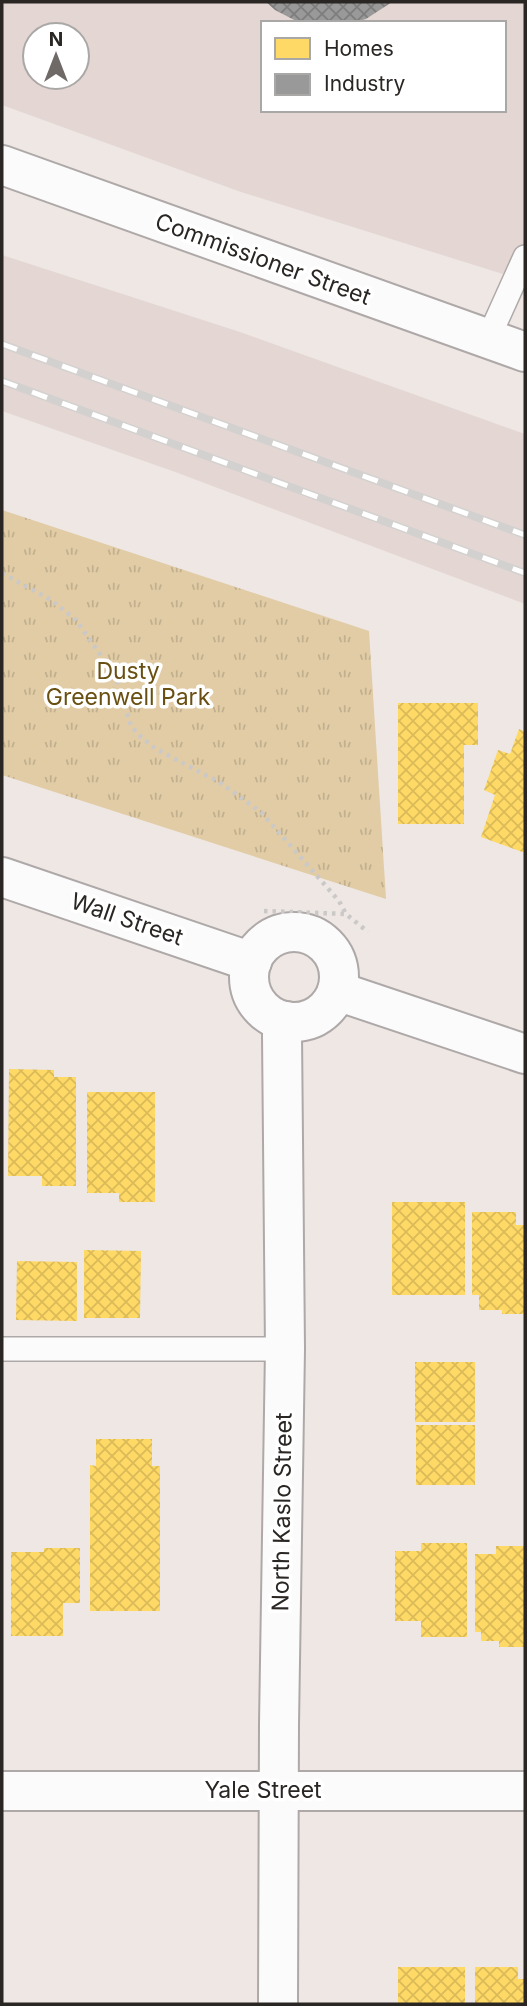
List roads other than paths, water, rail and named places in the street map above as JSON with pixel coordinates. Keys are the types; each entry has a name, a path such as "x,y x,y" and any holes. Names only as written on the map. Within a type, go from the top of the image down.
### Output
{"street":[{"name":"Commissioner Street","path":"2,164 525,352"},
{"name":"Wall Street","path":"2,877 252,962"},
{"path":"281,933 309,934 322,940 332,950 340,978 337,992 331,1004 321,1014 309,1020 286,1021 268,1014 258,1004 251,990 249,976 252,962 258,949 281,933"},
{"path":"337,992 525,1054"},
{"name":"North Kaslo Street","path":"278,2004 285,1349 282,1035 286,1021"},
{"name":"Yale Street","path":"2,1791 525,1791"}],"lane":[{"path":"488,339 525,257"},
{"path":"2,1349 285,1349"}],"railway":[{"path":"2,344 525,535"},
{"path":"2,381 525,573"}],"park label":[{"name":"Dusty Greenwell Park","path":"128,684"}]}
